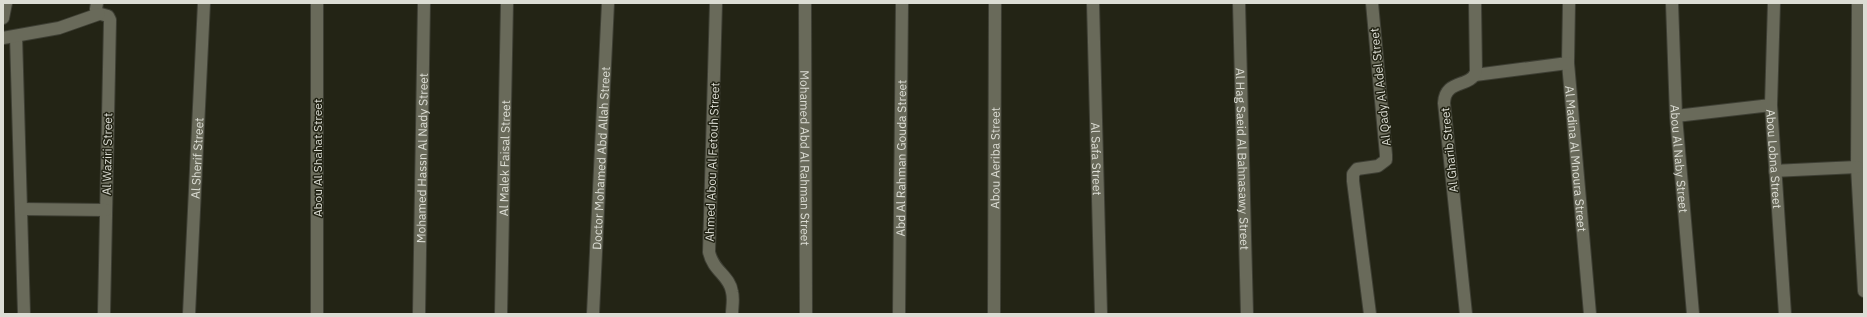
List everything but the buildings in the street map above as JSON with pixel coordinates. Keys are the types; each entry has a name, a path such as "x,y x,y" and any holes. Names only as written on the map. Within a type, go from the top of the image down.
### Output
{"street":[{"path":"3,18 6,3"},
{"name":"Al Sherif Street","path":"189,314 204,3"},
{"name":"Abou Al Shahat Street","path":"317,3 318,314"},
{"name":"Mohamed Hassn Al Nady Street","path":"419,314 424,3"},
{"name":"Al Malek Faisal Street","path":"501,314 507,3"},
{"name":"Doctor Mohamed Abd Allah Street","path":"593,314 608,3"},
{"name":"Ahmed Abou Al Fetouh Street","path":"716,3 709,252 714,267 725,278 732,292 732,314"},
{"name":"Mohamed Abd Al Rahman Street","path":"805,3 806,314"},
{"name":"Abd Al Rahman Gouda Street","path":"899,314 902,3"},
{"name":"Abou Aeriba Street","path":"994,314 995,3"},
{"name":"Al Safa Street","path":"1093,3 1101,314"},
{"name":"Al Hag Saeid Al Bahnasawy Street","path":"1239,3 1247,314"},
{"name":"Al Qady Al Adel Street","path":"1370,314 1352,181 1353,174 1357,169 1378,166 1386,160 1372,3"},
{"path":"1475,3 1475,75 1568,63"},
{"name":"Al Madina Al Mnoura Street","path":"1569,3 1568,63 1590,314"},
{"name":"Abou Al Naby Street","path":"1672,3 1676,116 1693,314"},
{"name":"Abou Lobna Street","path":"1774,3 1771,104 1784,314"},
{"path":"1858,3 1857,166 1864,291"},
{"path":"3,38 59,28 98,9"},
{"name":"Al Waziri Street","path":"98,9 110,20 104,314"},
{"path":"16,36 24,314"},
{"name":"Al Gharib Street","path":"1466,314 1444,103 1448,89 1475,75"},
{"path":"1676,116 1771,104"},
{"path":"1775,171 1857,166"},
{"path":"21,209 106,210"}]}
